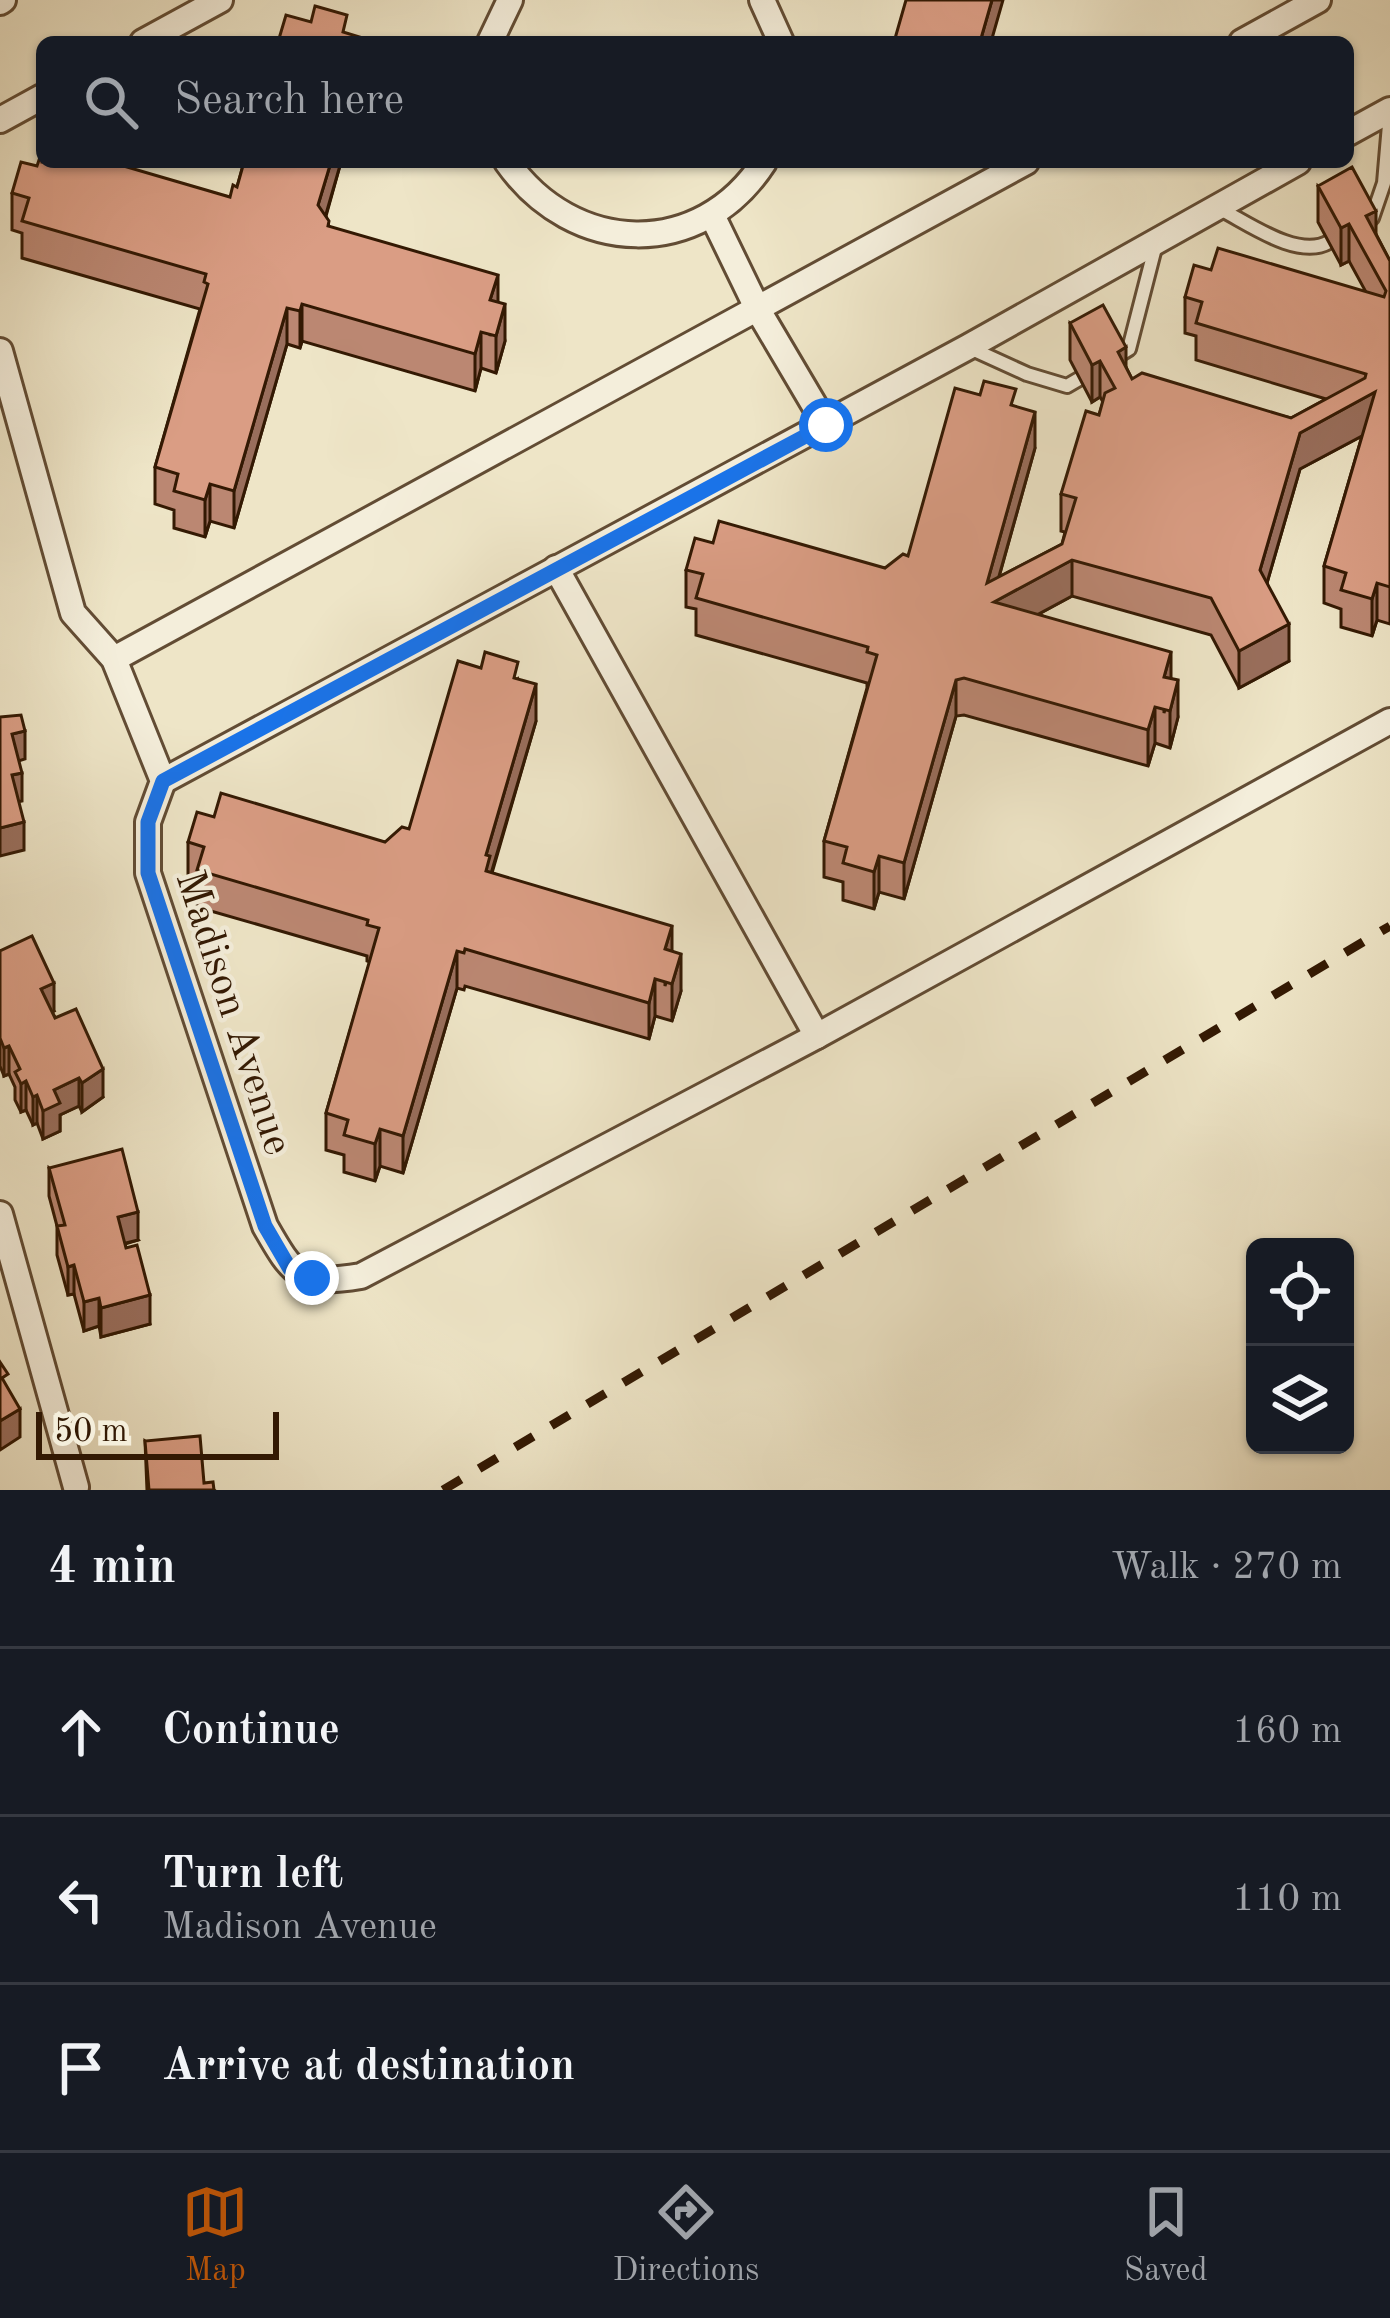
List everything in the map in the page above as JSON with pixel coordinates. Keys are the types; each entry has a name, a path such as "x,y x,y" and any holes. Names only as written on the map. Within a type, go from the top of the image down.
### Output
{"street":[{"path":"154,36 220,0"},
{"path":"493,36 510,0"},
{"path":"762,0 778,36"},
{"path":"1254,36 1318,0"},
{"path":"0,120 36,100"},
{"path":"1354,131 1390,111"},
{"path":"512,168 542,203 596,230 625,235 684,227 712,214 740,193 759,168"},
{"path":"114,659 1015,168"},
{"path":"0,351 73,613 114,659 163,781 826,425 1287,168"},
{"path":"712,214 758,310 826,425"},
{"path":"556,568 817,1036 1390,721"},
{"name":"Madison Avenue","path":"163,781 148,822 148,873 265,1226 290,1269 322,1282 361,1276 817,1036"},
{"path":"0,1214 76,1486"}],"lane":[{"path":"1364,224 1372,218 1384,183 1390,111"},
{"path":"1217,208 1290,244 1318,248 1329,242"},
{"path":"1113,360 1129,349 1156,243"},
{"path":"968,347 1066,386 1079,379"}],"building":[{"path":"906,0 992,0 982,36 896,36"},
{"path":"315,6 347,15 343,32 356,36 280,36 286,15 311,22"},
{"path":"21,162 36,168 131,168 230,197 242,168 329,168 318,205 328,226 498,275 490,300 505,304 496,336 481,332 475,354 302,304 300,311 287,308 234,491 210,484 205,500 174,491 178,474 155,467 208,284 206,274 22,221 29,198 12,193"},
{"path":"1353,168 1376,211 1366,216 1390,261 1390,587 1377,583 1372,599 1341,590 1346,573 1324,566 1375,392 1300,433 1260,570 1289,624 1239,651 1211,598 1072,560 994,602 1171,652 1164,677 1178,680 1170,711 1155,707 1148,730 964,678 956,680 904,863 879,856 874,872 843,863 847,847 824,841 877,655 867,652 868,647 696,598 703,574 686,570 695,538 713,543 719,521 885,568 903,554 908,556 955,388 980,395 984,381 1016,389 1011,405 1035,412 987,583 1062,544 1076,498 1061,494 1086,411 1099,415 1105,393 1115,388 1100,361 1092,365 1070,323 1103,305 1126,347 1118,352 1132,379 1142,373 1291,418 1365,378 1366,374 1196,323 1202,302 1185,297 1194,265 1211,270 1218,248 1384,297 1386,291 1349,224 1341,228 1318,186"},
{"path":"485,652 518,662 514,678 536,684 486,855 490,856 486,871 672,926 665,949 681,954 672,984 655,979 649,1003 465,949 464,953 457,951 403,1136 380,1129 375,1144 344,1135 348,1120 326,1113 379,928 367,925 368,920 197,870 204,847 188,842 197,812 214,817 221,793 385,842 402,827 409,829 458,661 481,668"},
{"path":"21,715 25,731 12,734 22,773 12,775 24,822 0,828 0,717"},
{"path":"32,936 54,983 41,989 55,1018 76,1009 103,1069 82,1083 79,1078 54,1090 60,1103 43,1111 26,1081 21,1084 15,1072 20,1069 0,1038 0,951"},
{"path":"122,1149 138,1212 118,1217 126,1248 137,1245 150,1295 101,1308 99,1298 84,1302 74,1265 68,1267 57,1226 65,1225 49,1168"},
{"path":"0,1362 8,1374 2,1378 20,1409 0,1421"},
{"path":"200,1436 204,1483 213,1482 214,1490 149,1490 145,1441"}],"railway":[{"path":"443,1490 1390,926"}],"route":[{"path":"312,1278 290,1269 265,1226 148,873 148,822 163,781 826,425"}]}
